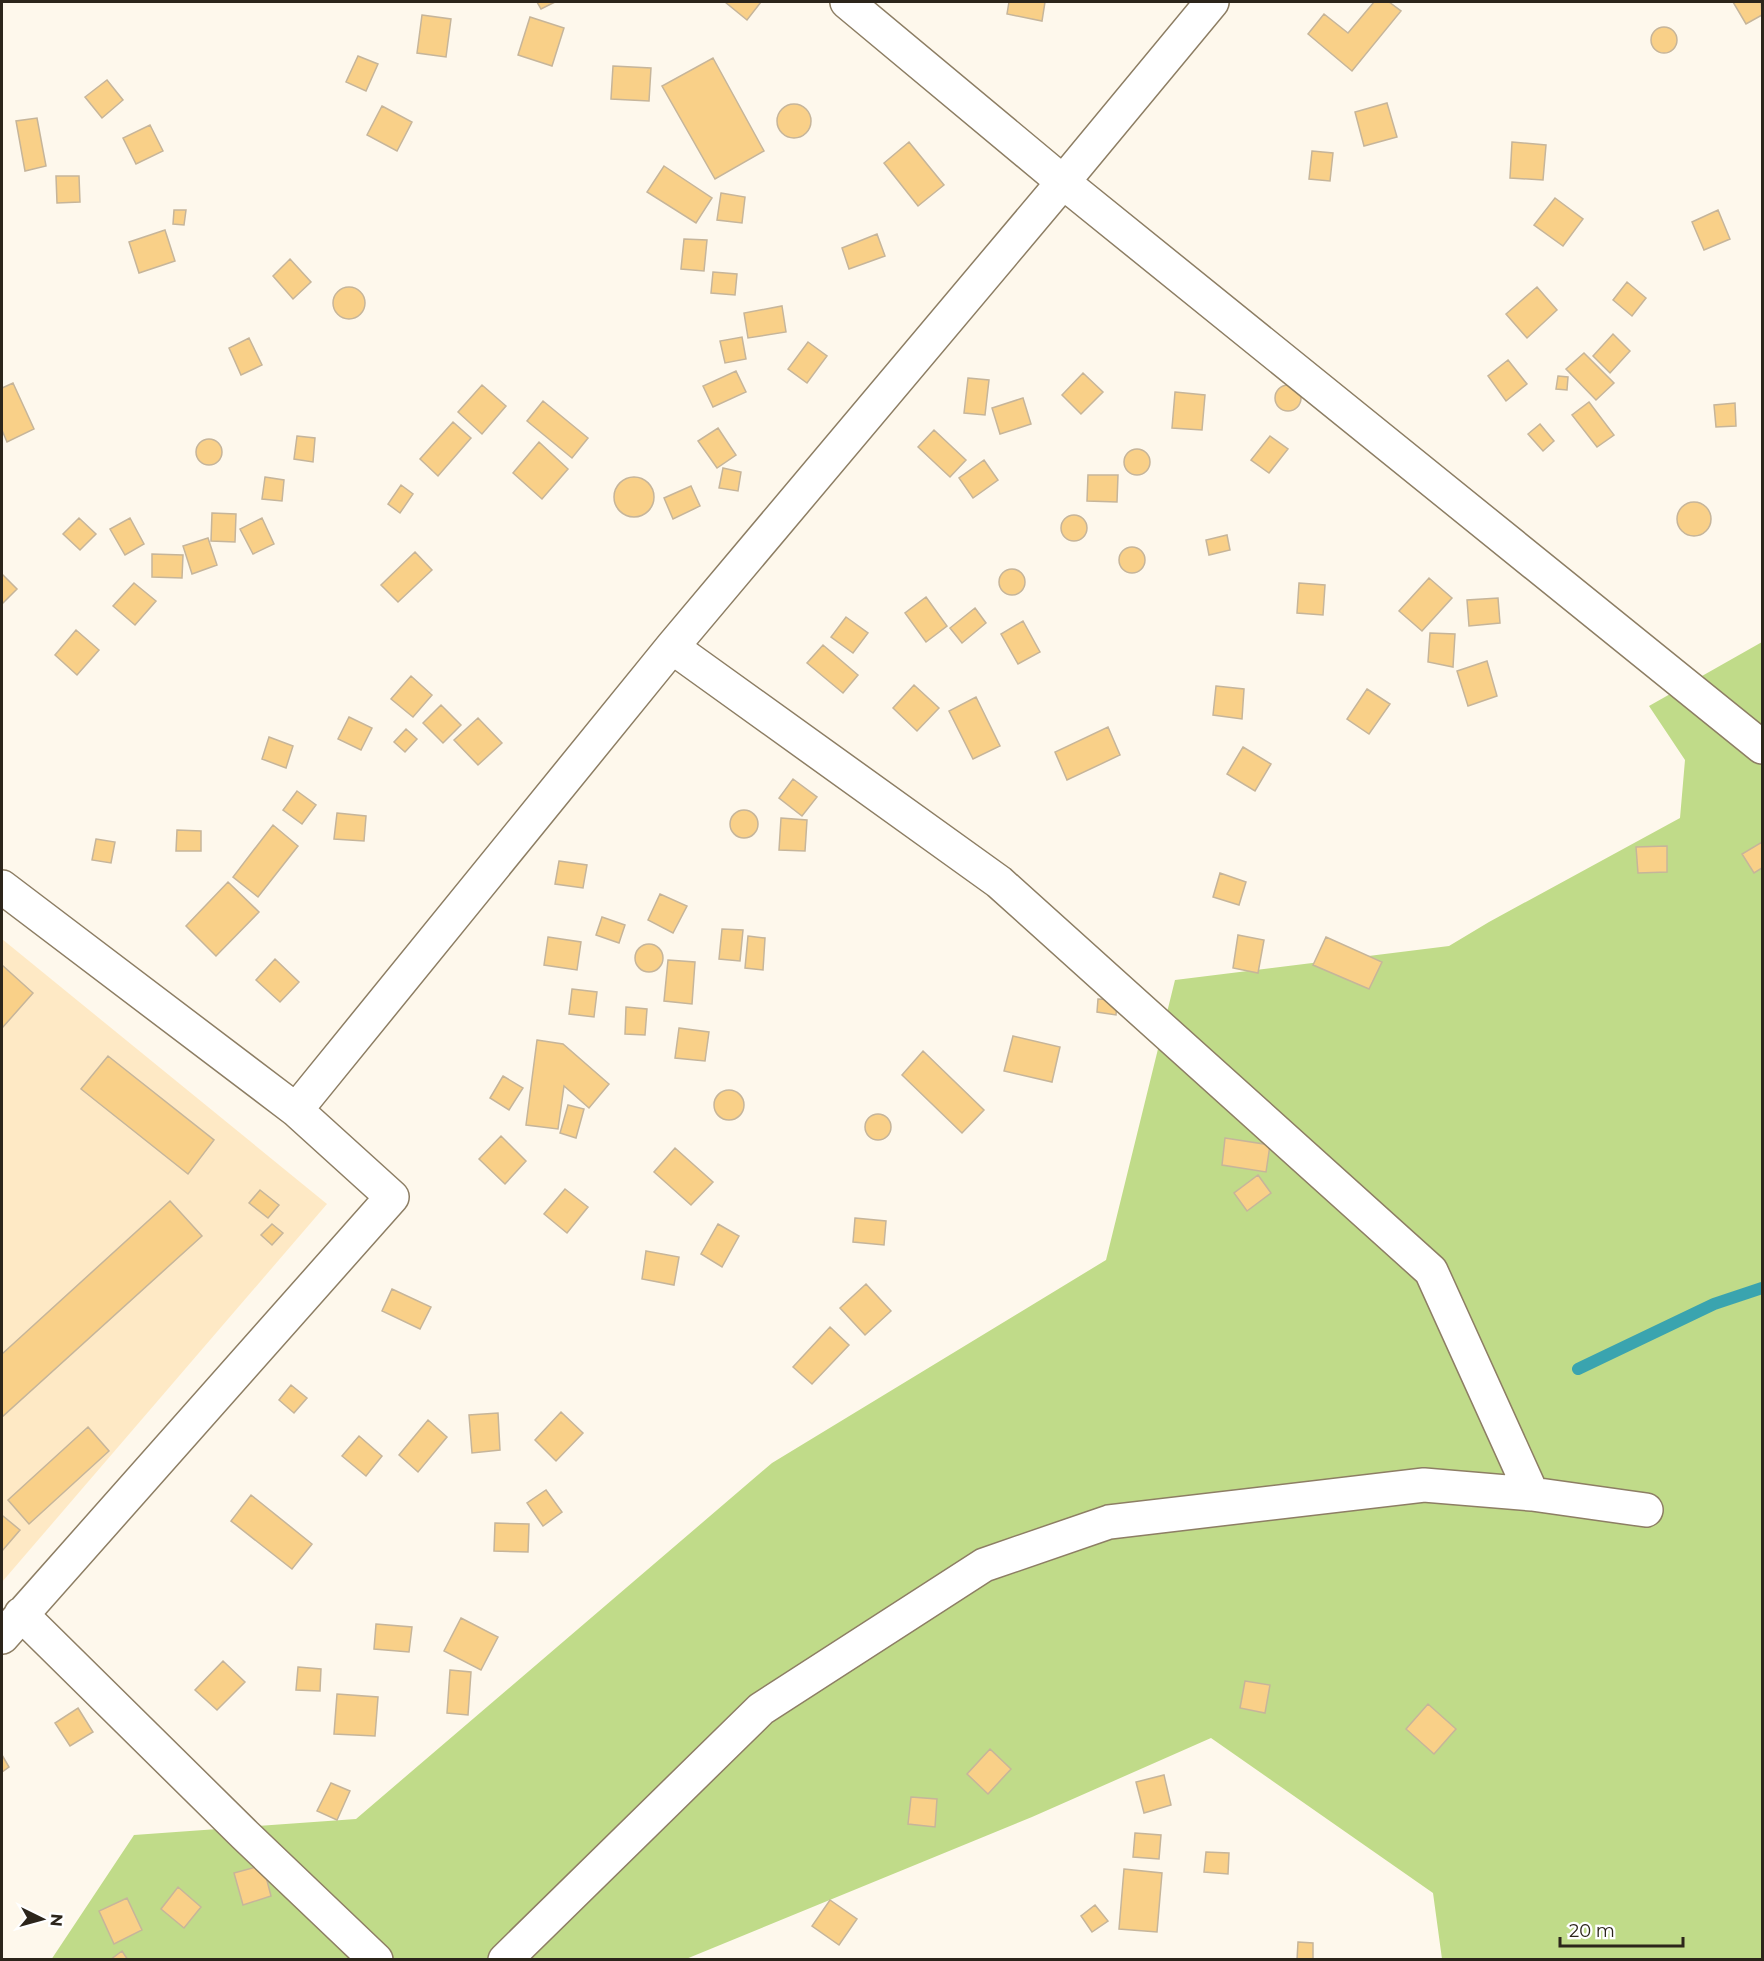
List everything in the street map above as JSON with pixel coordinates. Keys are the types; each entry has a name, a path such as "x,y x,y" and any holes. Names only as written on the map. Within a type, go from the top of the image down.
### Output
{"street":[{"path":"847,2 1064,182 1762,747"},
{"path":"296,1110 672,647 1064,182 1212,2"},
{"path":"672,647 999,882 1431,1271 1532,1494"},
{"path":"2,887 296,1110 392,1197 11,1626 245,1835 376,1959"},
{"path":"505,1959 761,1709 984,1565 1109,1522 1424,1485 1532,1494 1646,1510"}],"shaded area":[{"path":"2,939 327,1204 2,1582"}],"green space":[{"path":"1762,642 1762,1959 1442,1959 1433,1893 1211,1738 1032,1817 686,1959 51,1960 134,1835 356,1819 772,1463 1106,1260 1175,980 1449,946 1680,818 1685,760 1649,706"}],"building":[{"path":"537,2 555,2 541,9"},
{"path":"725,2 761,2 747,20"},
{"path":"1009,2 1045,2 1042,21 1007,14"},
{"path":"1374,2 1389,2 1401,11 1352,71 1308,34 1324,14 1348,33"},
{"path":"1733,2 1761,2 1762,15 1746,24"},
{"path":"422,15 451,19 446,57 417,53"},
{"path":"530,17 564,28 552,66 518,55"},
{"path":"1664,27 1673,31 1677,40 1673,49 1664,53 1655,49 1651,40 1655,31"},
{"path":"358,56 378,64 366,91 346,82"},
{"path":"713,58 764,151 715,179 662,86"},
{"path":"613,66 651,68 649,101 611,99"},
{"path":"107,80 123,100 102,118 85,97"},
{"path":"1387,103 1397,137 1364,146 1355,112"},
{"path":"794,104 806,109 811,121 806,133 794,138 782,133 777,121 782,109"},
{"path":"382,106 412,122 397,151 367,135"},
{"path":"37,118 46,166 25,171 16,121"},
{"path":"150,125 163,151 136,164 123,138"},
{"path":"909,142 944,185 918,206 884,163"},
{"path":"1512,142 1546,145 1543,180 1510,178"},
{"path":"1312,151 1333,153 1330,181 1309,179"},
{"path":"664,166 712,198 696,223 647,192"},
{"path":"56,176 79,176 80,202 57,203"},
{"path":"721,193 745,197 742,223 717,220"},
{"path":"1555,198 1583,219 1563,246 1534,225"},
{"path":"174,210 186,210 184,225 173,224"},
{"path":"1718,210 1730,239 1704,250 1692,222"},
{"path":"165,230 175,261 139,273 129,242"},
{"path":"877,234 885,256 849,269 842,248"},
{"path":"684,239 707,240 704,271 681,269"},
{"path":"290,259 311,282 293,299 273,276"},
{"path":"713,272 737,274 735,295 711,293"},
{"path":"1627,282 1646,298 1632,316 1613,300"},
{"path":"349,287 360,292 365,303 360,314 349,319 338,314 333,303 338,292"},
{"path":"1537,287 1557,310 1527,338 1506,314"},
{"path":"782,306 786,332 748,338 744,313"},
{"path":"1613,334 1630,351 1610,373 1593,356"},
{"path":"742,337 746,359 725,363 720,341"},
{"path":"249,338 262,365 241,375 229,348"},
{"path":"808,342 827,356 807,383 788,369"},
{"path":"1584,353 1614,383 1596,400 1566,369"},
{"path":"1508,360 1527,384 1506,401 1488,376"},
{"path":"736,371 746,392 713,407 703,386"},
{"path":"1083,373 1103,392 1081,414 1062,395"},
{"path":"1558,376 1568,377 1567,390 1556,389"},
{"path":"968,378 989,380 985,415 964,413"},
{"path":"13,383 34,429 7,442 2,430 2,388"},
{"path":"482,385 506,406 482,434 458,412"},
{"path":"1288,385 1297,389 1301,398 1297,407 1288,411 1279,407 1275,398 1279,389"},
{"path":"1175,392 1205,395 1202,430 1172,428"},
{"path":"1023,398 1031,424 1000,434 992,408"},
{"path":"543,401 588,438 572,458 527,421"},
{"path":"1589,402 1614,435 1597,447 1572,415"},
{"path":"1735,403 1736,426 1716,427 1714,405"},
{"path":"453,422 471,438 438,476 420,459"},
{"path":"1540,424 1554,441 1543,451 1528,434"},
{"path":"718,428 736,455 717,468 698,441"},
{"path":"934,430 966,460 950,477 918,447"},
{"path":"297,436 315,438 313,462 294,459"},
{"path":"1270,436 1288,449 1269,473 1251,460"},
{"path":"209,439 218,443 222,452 218,461 209,465 200,461 196,452 200,443"},
{"path":"539,442 568,469 542,499 513,473"},
{"path":"1137,449 1146,453 1150,462 1146,471 1137,475 1128,471 1124,462 1128,453"},
{"path":"984,460 998,480 973,498 959,478"},
{"path":"723,468 741,472 738,491 719,488"},
{"path":"1088,475 1118,475 1117,502 1087,501"},
{"path":"265,477 284,480 282,501 262,499"},
{"path":"634,477 648,483 654,497 648,511 634,517 620,511 614,497 620,483"},
{"path":"401,485 413,494 400,513 388,504"},
{"path":"691,486 700,506 673,519 664,498"},
{"path":"1694,502 1706,507 1711,519 1706,531 1694,536 1682,531 1677,519 1682,507"},
{"path":"212,513 236,514 235,542 211,541"},
{"path":"1074,515 1083,519 1087,528 1083,537 1074,541 1065,537 1061,528 1065,519"},
{"path":"79,518 96,534 80,550 63,534"},
{"path":"130,518 144,544 125,555 110,529"},
{"path":"262,518 274,544 253,554 240,529"},
{"path":"1227,535 1230,550 1209,555 1206,540"},
{"path":"208,538 217,565 192,574 183,546"},
{"path":"1132,547 1141,551 1145,560 1141,569 1132,573 1123,569 1119,560 1123,551"},
{"path":"415,552 432,570 398,602 381,585"},
{"path":"152,554 183,555 182,578 152,577"},
{"path":"1012,569 1021,573 1025,582 1021,591 1012,595 1003,591 999,582 1003,573"},
{"path":"2,574 17,589 2,604"},
{"path":"1429,578 1452,598 1422,631 1399,611"},
{"path":"134,583 156,601 135,625 113,606"},
{"path":"1299,583 1325,585 1323,615 1297,613"},
{"path":"926,597 947,626 926,642 905,613"},
{"path":"1498,598 1500,623 1469,626 1467,600"},
{"path":"975,608 986,623 962,643 950,628"},
{"path":"846,617 868,633 853,653 831,637"},
{"path":"1023,621 1040,652 1018,664 1001,634"},
{"path":"76,630 99,650 77,675 55,655"},
{"path":"1430,633 1455,634 1453,667 1428,662"},
{"path":"823,645 858,675 843,693 807,663"},
{"path":"1487,661 1497,696 1468,706 1457,671"},
{"path":"411,676 432,695 413,717 391,699"},
{"path":"914,685 939,708 917,731 893,708"},
{"path":"1216,686 1244,689 1242,719 1213,715"},
{"path":"1367,689 1390,704 1369,734 1347,719"},
{"path":"976,697 1000,746 973,759 949,711"},
{"path":"441,705 461,725 443,743 423,723"},
{"path":"349,717 372,728 361,750 338,739"},
{"path":"478,718 502,743 478,765 454,740"},
{"path":"1108,727 1120,755 1067,780 1055,752"},
{"path":"406,729 417,739 405,752 394,742"},
{"path":"269,737 293,746 286,768 262,759"},
{"path":"1243,747 1271,764 1255,791 1227,774"},
{"path":"793,779 817,797 802,816 779,798"},
{"path":"297,791 316,805 302,824 283,810"},
{"path":"744,810 754,814 758,824 754,834 744,838 734,834 730,824 734,814"},
{"path":"337,813 366,816 364,841 334,839"},
{"path":"781,818 807,820 805,851 779,850"},
{"path":"273,825 298,846 258,897 233,877"},
{"path":"177,830 201,831 201,851 176,851"},
{"path":"96,839 115,842 111,863 92,860"},
{"path":"1762,842 1762,868 1754,873 1742,854"},
{"path":"1667,846 1667,872 1638,873 1636,847"},
{"path":"559,861 587,865 583,888 555,884"},
{"path":"1220,873 1246,882 1239,905 1213,897"},
{"path":"228,882 259,912 216,956 186,926"},
{"path":"660,894 687,906 673,933 648,920"},
{"path":"602,917 625,925 619,943 596,935"},
{"path":"722,929 743,930 740,961 719,959"},
{"path":"1238,935 1264,940 1258,973 1233,968"},
{"path":"748,936 765,938 763,970 745,968"},
{"path":"548,937 581,942 577,970 544,965"},
{"path":"1326,937 1382,962 1369,989 1313,965"},
{"path":"649,944 659,948 663,958 659,968 649,972 639,968 635,958 639,948"},
{"path":"275,959 299,982 280,1002 256,980"},
{"path":"668,960 695,962 692,1004 664,1001"},
{"path":"2,965 33,993 3,1027 2,1026"},
{"path":"572,989 597,992 594,1017 569,1014"},
{"path":"1098,999 1117,1000 1116,1015 1097,1012"},
{"path":"626,1007 647,1009 645,1035 625,1034"},
{"path":"679,1028 709,1032 705,1061 675,1058"},
{"path":"1013,1036 1060,1047 1052,1082 1004,1071"},
{"path":"537,1040 563,1044 609,1084 589,1108 564,1086 558,1129 526,1125"},
{"path":"923,1051 984,1110 962,1133 902,1075"},
{"path":"108,1056 214,1140 188,1174 81,1089"},
{"path":"503,1076 523,1088 509,1110 490,1098"},
{"path":"729,1090 740,1094 744,1105 740,1116 729,1120 718,1116 714,1105 718,1094"},
{"path":"568,1105 584,1109 576,1138 560,1133"},
{"path":"878,1114 887,1118 891,1127 887,1136 878,1140 869,1136 865,1127 869,1118"},
{"path":"501,1136 526,1161 505,1184 479,1159"},
{"path":"1225,1138 1270,1145 1266,1172 1222,1165"},
{"path":"675,1148 713,1182 691,1205 654,1172"},
{"path":"1258,1175 1271,1193 1247,1211 1234,1193"},
{"path":"565,1189 588,1207 567,1233 544,1214"},
{"path":"260,1190 279,1205 268,1218 249,1203"},
{"path":"170,1201 202,1236 2,1417 2,1354"},
{"path":"855,1218 886,1221 884,1245 853,1242"},
{"path":"272,1224 283,1233 272,1245 261,1235"},
{"path":"718,1224 739,1236 722,1267 701,1254"},
{"path":"646,1251 679,1257 674,1285 642,1279"},
{"path":"866,1284 891,1311 865,1335 840,1308"},
{"path":"392,1289 431,1307 420,1329 382,1311"},
{"path":"830,1327 849,1345 812,1384 793,1367"},
{"path":"291,1385 307,1398 294,1413 279,1400"},
{"path":"561,1412 583,1433 556,1461 535,1440"},
{"path":"498,1413 500,1450 472,1453 469,1415"},
{"path":"428,1420 447,1437 418,1472 399,1455"},
{"path":"88,1427 109,1451 29,1524 8,1500"},
{"path":"359,1436 382,1456 366,1476 342,1456"},
{"path":"546,1490 562,1512 543,1526 527,1503"},
{"path":"251,1495 312,1544 292,1569 231,1521"},
{"path":"3,1516 20,1530 2,1551 2,1518"},
{"path":"495,1523 529,1524 528,1552 494,1551"},
{"path":"461,1618 498,1637 481,1670 444,1651"},
{"path":"376,1624 412,1627 409,1652 374,1649"},
{"path":"223,1661 245,1682 217,1710 195,1690"},
{"path":"298,1667 321,1669 320,1691 296,1690"},
{"path":"450,1670 471,1672 468,1715 447,1713"},
{"path":"1245,1681 1270,1685 1265,1713 1240,1708"},
{"path":"337,1694 378,1697 375,1736 334,1734"},
{"path":"1428,1704 1456,1729 1434,1754 1406,1729"},
{"path":"78,1708 93,1732 70,1746 55,1723"},
{"path":"990,1749 1011,1769 988,1794 967,1774"},
{"path":"2,1755 9,1767 2,1772"},
{"path":"1164,1775 1171,1805 1144,1813 1136,1782"},
{"path":"331,1783 350,1791 337,1820 317,1811"},
{"path":"911,1797 937,1799 935,1827 908,1824"},
{"path":"1135,1833 1161,1835 1159,1859 1133,1857"},
{"path":"1206,1852 1229,1853 1228,1874 1204,1872"},
{"path":"263,1865 271,1896 243,1905 234,1873"},
{"path":"1124,1869 1162,1873 1157,1932 1119,1929"},
{"path":"178,1887 201,1907 184,1928 161,1909"},
{"path":"127,1898 142,1930 114,1944 99,1911"},
{"path":"830,1900 857,1919 839,1945 812,1926"},
{"path":"1095,1905 1108,1921 1092,1932 1081,1916"},
{"path":"1298,1942 1313,1943 1313,1960 1297,1960"},
{"path":"122,1951 128,1960 110,1960"}],"waterway":[{"path":"1578,1369 1714,1304 1762,1288"}]}
